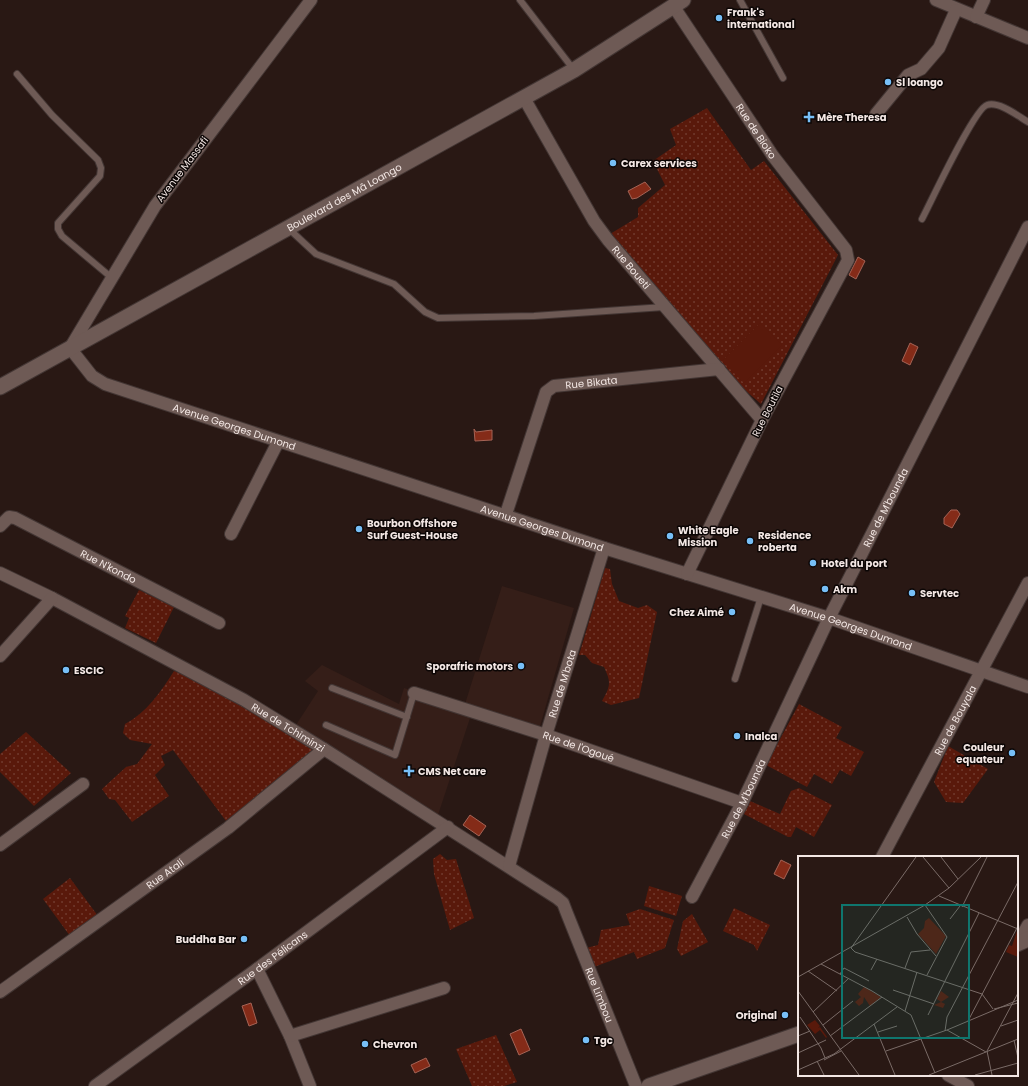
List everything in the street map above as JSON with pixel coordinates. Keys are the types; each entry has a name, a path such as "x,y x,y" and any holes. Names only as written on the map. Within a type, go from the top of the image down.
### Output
{"street":[{"name":"Avenue Massafi","path":"70,348 155,206 311,0"},
{"path":"936,0 956,10 976,16 1028,38"},
{"path":"976,16 984,0"},
{"name":"Boulevard des Mâ Loango","path":"0,387 574,70 679,3"},
{"name":"Rue de Bioko","path":"679,3 773,156 846,250"},
{"path":"876,114 908,75 921,69 940,48 956,10"},
{"name":"Rue Boueti","path":"524,98 594,220 608,240 762,420"},
{"name":"Rue de M'bounda","path":"692,898 742,803 828,618 1028,227"},
{"name":"Rue Boutila","path":"687,574 762,420 848,260 846,250"},
{"name":"Avenue Georges Dumond","path":"70,348 92,376 104,384 278,442 506,514 604,548 828,618 1028,687"},
{"name":"Rue Bikata","path":"506,514 546,392 554,386 719,369"},
{"path":"232,534 278,442"},
{"name":"Rue N'kondo","path":"0,526 9,517 15,518 219,623"},
{"name":"Rue de M'bota","path":"509,866 546,734 604,548"},
{"name":"Rue de Tchiminzi","path":"0,573 52,598 244,700 448,827 563,903"},
{"name":"Rue de Bouyala","path":"883,856 1028,583"},
{"path":"0,656 52,598"},
{"name":"Rue de l'Ogoué","path":"414,694 546,734 742,803"},
{"name":"Rue Atali","path":"0,992 228,828 324,749"},
{"path":"0,845 83,784"},
{"name":"Rue des Pélicans","path":"95,1086 257,969 448,827"},
{"name":"Rue Limbou","path":"563,903 636,1086"},
{"path":"1021,942 1028,925"},
{"path":"257,969 290,1036 310,1086"},
{"path":"290,1036 444,988"},
{"path":"649,1086 798,1034"},
{"path":"950,1076 968,1086"}],"lane":[{"path":"520,0 574,70"},
{"path":"740,0 783,78"},
{"path":"17,74 52,115 98,160 101,168 100,176 58,223 58,229 62,236 112,278"},
{"path":"922,219 973,120 982,107 988,104 1000,106 1028,122"},
{"path":"288,228 316,254 394,284 425,312 438,318 534,316 665,307"},
{"path":"735,679 761,597"},
{"path":"332,688 407,717"},
{"path":"326,725 395,755 414,694"}],"shaded area":[{"path":"707,108 751,170 764,161 838,255 761,404 714,363 610,234 638,217 638,208 665,185 653,161 676,145 670,129"},
{"path":"645,182 651,189 637,198 632,199 628,191"},
{"path":"858,257 865,261 856,279 849,275"},
{"path":"760,323 782,345 744,383 722,361"},
{"path":"910,343 918,347 910,365 902,361"},
{"path":"474,429 476,432 492,430 492,440 475,441"},
{"path":"951,510 957,510 960,514 952,528 944,524 944,518"},
{"path":"605,568 610,569 612,584 619,601 638,608 647,605 657,612 639,698 611,705 602,701 609,684 604,667 592,663 585,655 579,655"},
{"name":"Sporafric motors","path":"502,586 574,608 540,726 465,704"},
{"path":"139,590 174,607 156,643 125,628 129,618 125,616"},
{"name":"CMS Net care","path":"322,665 399,704 404,688 473,709 437,818 296,725 318,691 305,681"},
{"path":"174,671 214,683 315,751 226,821 173,750 161,756 165,765 155,775 169,796 132,822 115,800 109,799 102,789 126,767 137,764 152,744 130,740 123,733 125,724 146,708 164,687"},
{"path":"799,704 842,727 836,738 864,752 851,776 840,770 832,784 814,774 807,787 766,765"},
{"path":"26,732 71,773 34,806 0,772 0,754"},
{"path":"948,746 988,769 963,803 946,802 934,782"},
{"path":"799,788 832,805 814,837 796,827 791,837 788,837 742,813 750,801 780,814 791,791"},
{"path":"470,815 486,826 479,836 463,825"},
{"path":"440,854 447,860 456,859 474,918 450,930 434,874 433,859"},
{"path":"781,860 791,865 784,879 774,874"},
{"path":"70,878 98,916 70,936 43,899"},
{"path":"649,886 682,896 676,916 644,906"},
{"path":"734,908 770,925 757,951 754,945 723,931"},
{"path":"640,909 674,920 665,948 637,959 634,952 594,967 586,948 598,945 601,930 630,925 626,914"},
{"path":"692,914 708,942 681,956 677,949 683,921"},
{"path":"251,1003 257,1023 249,1026 242,1006"},
{"path":"521,1029 530,1050 519,1055 510,1034"},
{"path":"496,1035 517,1082 504,1086 472,1086 456,1049"},
{"path":"426,1058 430,1066 415,1073 411,1065"}],"place":[{"name":"Frank's international","path":"719,18"},
{"name":"Sl loango","path":"888,82"},
{"name":"Mère Theresa","path":"809,117"},
{"name":"Carex services","path":"613,163"},
{"name":"Bourbon Offshore Surf Guest-House","path":"359,529"},
{"name":"White Eagle Mission","path":"670,536"},
{"name":"Residence roberta","path":"750,541"},
{"name":"Hotel du port","path":"813,563"},
{"name":"Akm","path":"825,589"},
{"name":"Servtec","path":"912,593"},
{"name":"Chez Aimé","path":"732,612"},
{"name":"Sporafric motors","path":"521,666"},
{"name":"ESCIC","path":"66,670"},
{"name":"Inalca","path":"737,736"},
{"name":"Couleur equateur","path":"1012,753"},
{"name":"CMS Net care","path":"409,771"},
{"name":"Buddha Bar","path":"244,939"},
{"name":"Original","path":"785,1015"},
{"name":"Tgc","path":"586,1040"},
{"name":"Chevron","path":"365,1044"}]}
